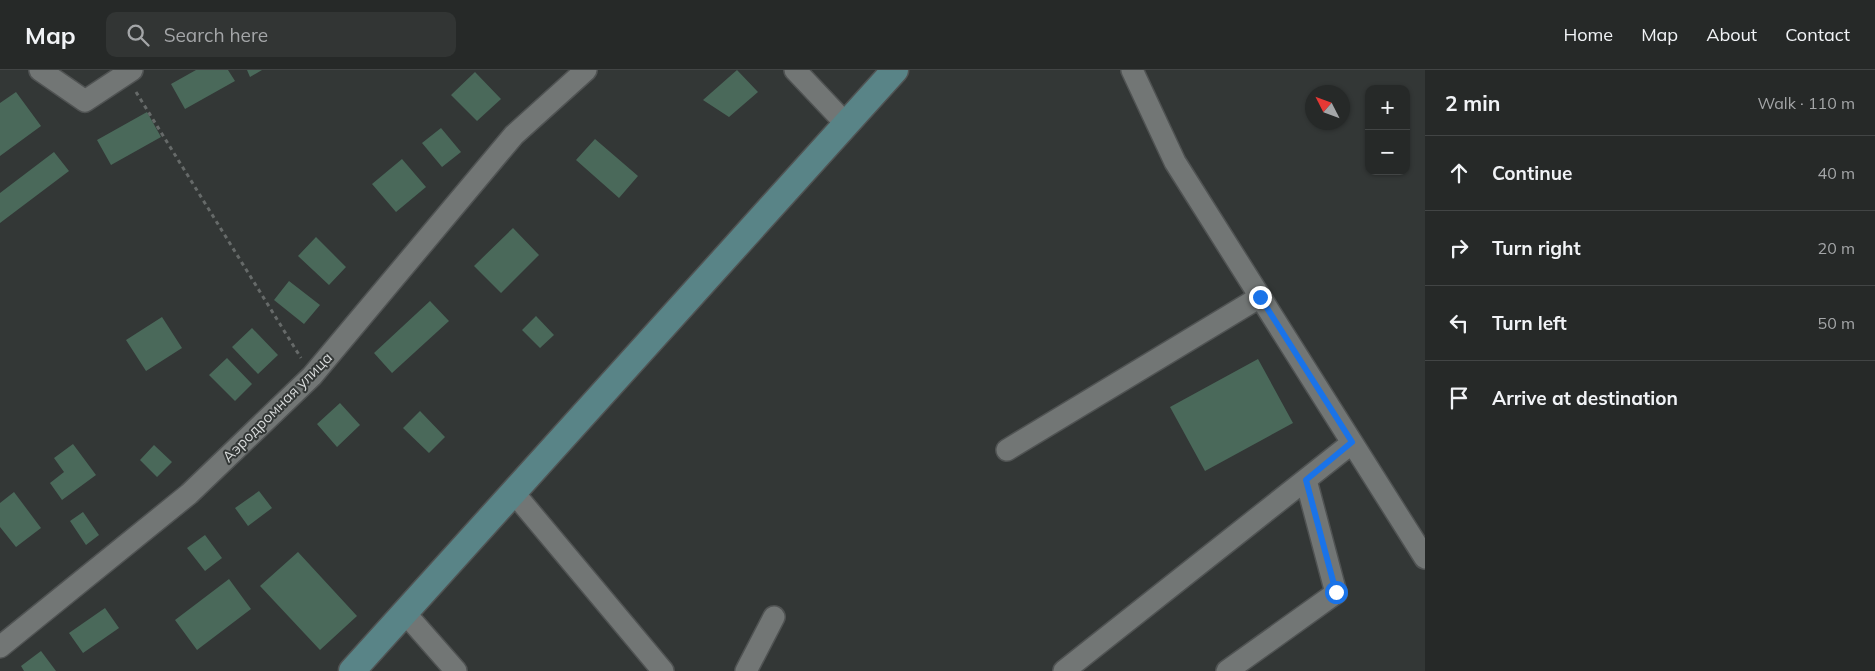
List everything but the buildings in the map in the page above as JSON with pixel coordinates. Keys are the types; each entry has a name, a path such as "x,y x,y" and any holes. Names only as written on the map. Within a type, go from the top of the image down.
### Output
{"main road":[{"path":"352,671 848,125 895,70"}],"street":[{"path":"40,70 85,101 129,72"},
{"name":"Аэродромная улица","path":"0,647 189,494 312,376 514,135 586,70"},
{"path":"795,70 848,125"},
{"path":"1132,70 1175,162 1425,558"},
{"path":"1007,450 1260,297"},
{"path":"1064,671 1352,442"},
{"path":"1227,671 1336,592 1306,480"},
{"path":"514,493 663,671"},
{"path":"406,613 456,671"},
{"path":"746,671 774,617"}],"path":[{"path":"129,72 312,376"}],"route":[{"path":"1260,297 1352,442 1306,480 1336,592"}]}
